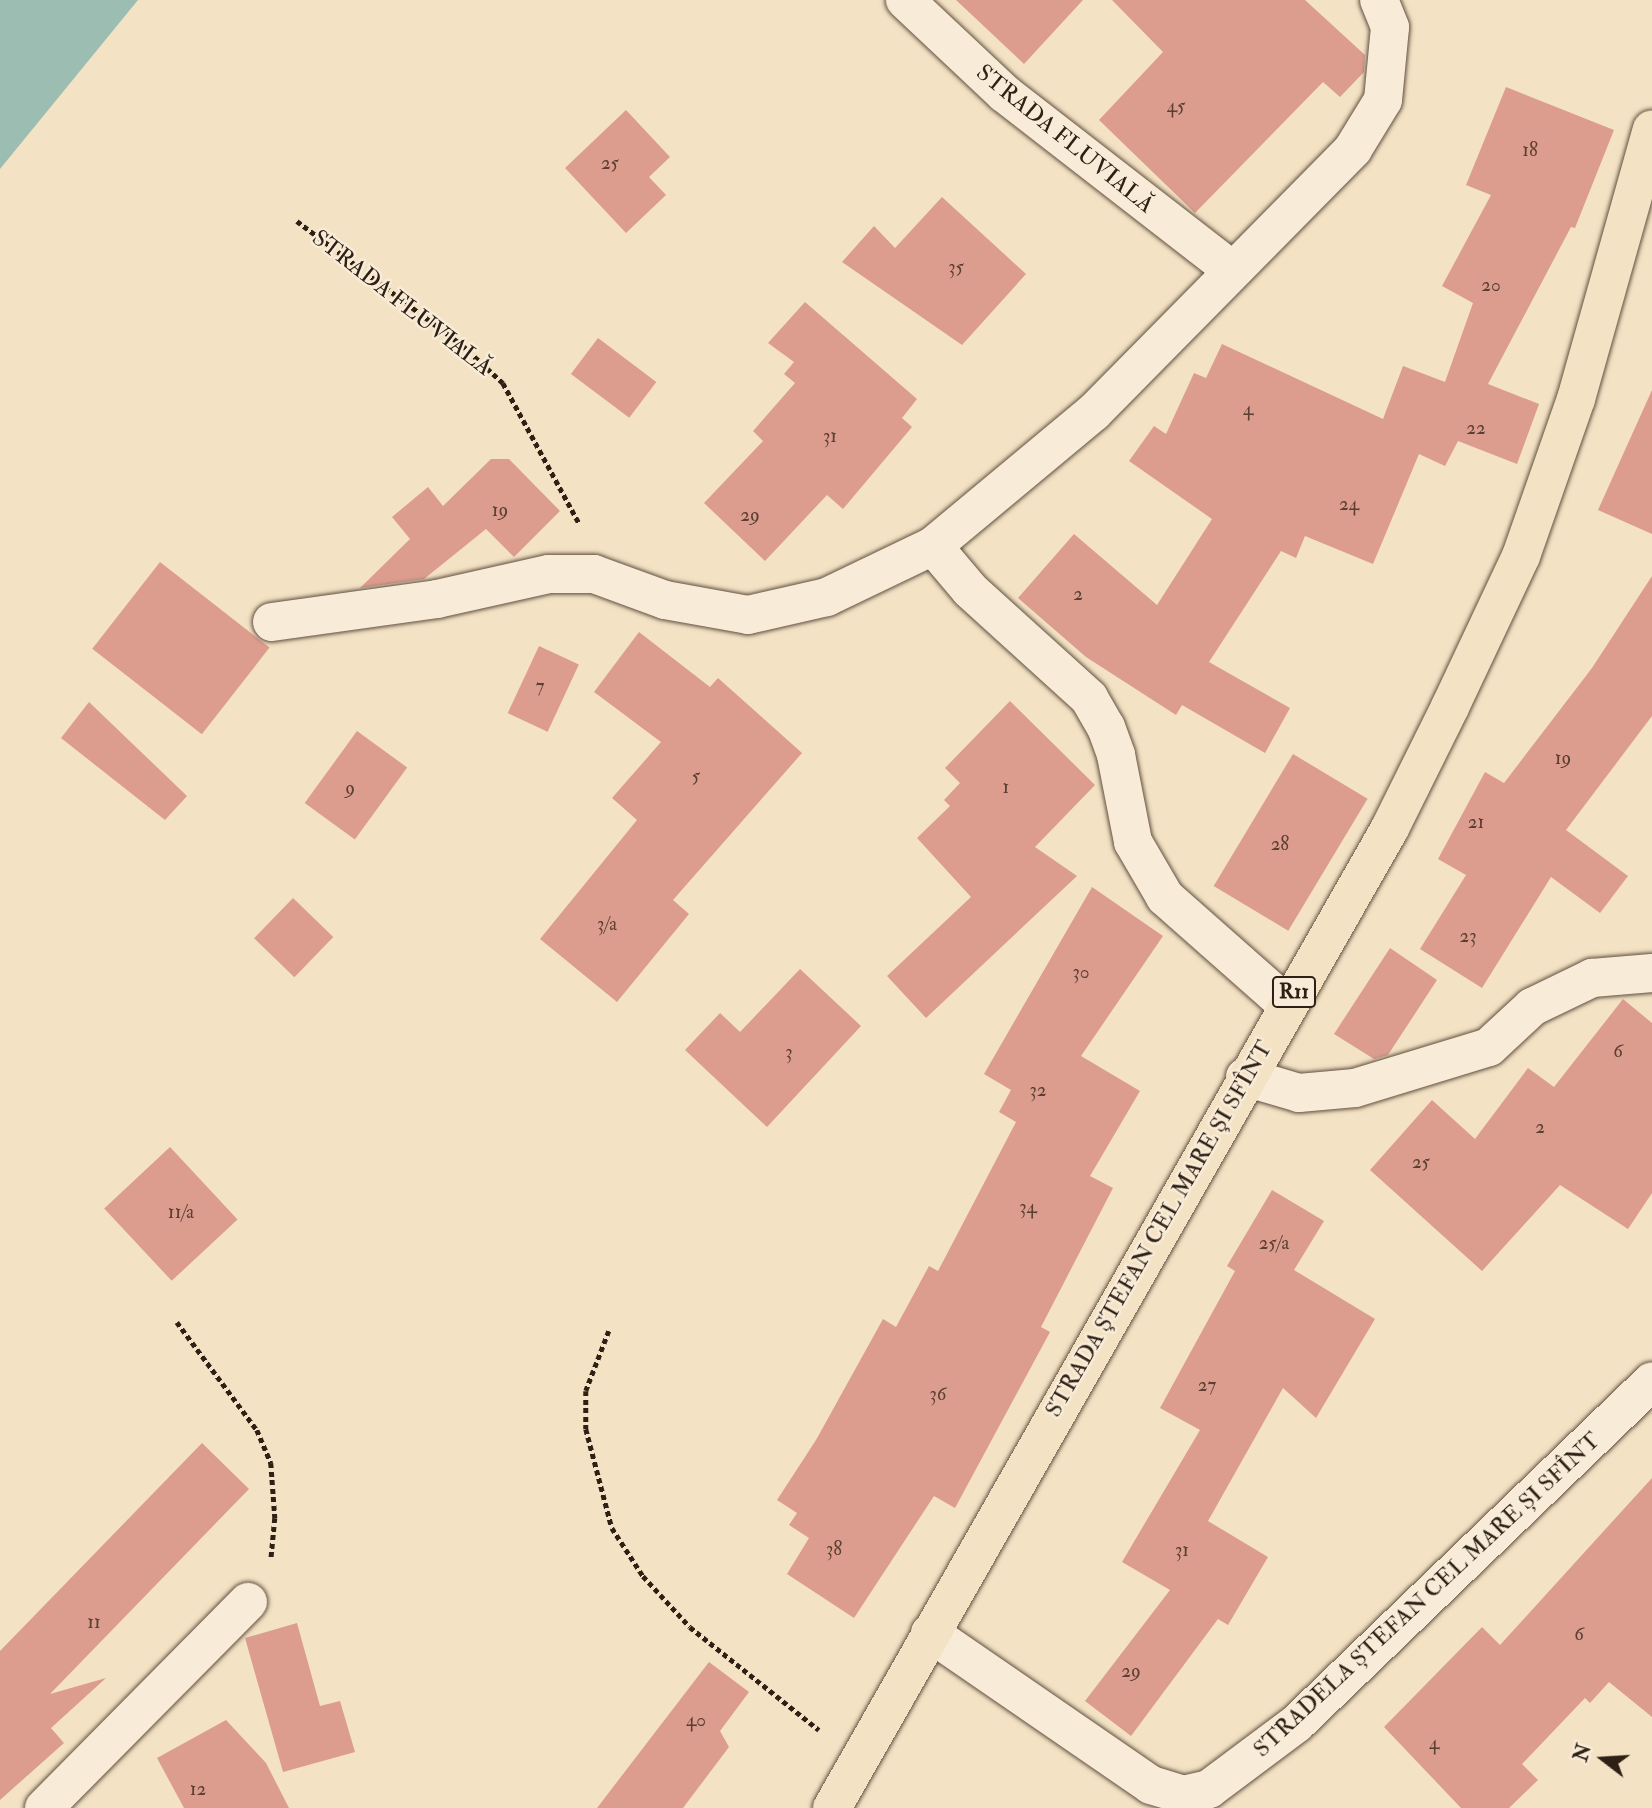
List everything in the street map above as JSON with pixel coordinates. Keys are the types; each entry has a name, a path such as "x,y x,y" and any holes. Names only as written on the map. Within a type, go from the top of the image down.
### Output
{"main road":[{"name":"STRADA ŞTEFAN CEL MARE ŞI SFÎNT","path":"832,1808 1245,1077 1390,828 1521,556 1576,399 1652,129"}],"street":[{"name":"STRADA FLUVIALĂ","path":"905,0 1005,94 1232,270"},
{"path":"272,622 437,599 549,574 594,574 665,600 748,615 827,597 933,546 1094,412 1353,149 1383,100 1390,27 1379,0"},
{"path":"933,546 970,590 1089,698 1106,727 1116,755 1133,842 1164,897 1287,1004"},
{"path":"1245,1077 1299,1093 1367,1085 1489,1047 1532,1007 1592,978 1652,973"},
{"name":"STRADELA ȘTEFAN CEL MARE ȘI SFÎNT","path":"930,1633 1164,1796 1209,1789 1296,1724 1652,1382"},
{"path":"44,1808 248,1602"}],"path":[{"name":"STRADA FLUVIALĂ","path":"297,221 462,345 503,383 576,512 594,574"},
{"path":"177,1322 257,1430 271,1463 275,1518 270,1574 248,1602"},
{"path":"609,1331 586,1391 586,1429 612,1528 643,1576 690,1627 859,1761"}],"water":[{"path":"0,0 138,0 0,169"}],"building":[{"path":"956,0 1083,0 1024,64"},
{"path":"1112,0 1305,0 1365,55 1364,72 1340,97 1323,82 1195,213 1099,120 1163,52"},
{"path":"1506,87 1614,130 1575,228 1571,227 1488,384 1539,404 1517,464 1458,441 1445,466 1419,454 1373,564 1305,536 1296,558 1281,551 1209,662 1290,708 1265,753 1182,705 1176,715 1086,657 1018,598 1074,534 1157,605 1212,519 1129,461 1154,426 1166,434 1194,373 1206,378 1222,344 1383,419 1403,366 1445,382 1473,303 1442,286 1491,195 1466,185"},
{"path":"626,110 670,157 649,177 666,195 626,233 565,168"},
{"path":"942,197 1026,274 962,345 842,262 874,226 895,248"},
{"path":"805,302 917,399 902,418 912,427 843,509 827,495 765,561 704,503 763,441 753,431 795,383 784,374 794,362 768,343"},
{"path":"598,338 656,382 629,418 571,374"},
{"path":"1652,390 1652,534 1598,510"},
{"path":"491,459 509,459 560,511 514,557 486,529 424,579 360,588 410,539 392,517 428,487 443,506"},
{"path":"160,562 270,648 202,734 92,649"},
{"path":"1652,576 1652,716 1566,830 1628,876 1600,913 1551,877 1482,988 1420,949 1466,875 1438,859 1485,772 1504,783 1592,668"},
{"path":"639,632 710,687 718,678 802,753 673,900 689,914 617,1002 540,939 637,820 612,798 661,742 594,692"},
{"path":"539,646 579,665 548,732 508,713"},
{"path":"1010,701 1095,785 1035,847 1077,876 926,1018 887,976 971,897 917,838 950,806 944,800 960,783 945,768"},
{"path":"89,702 187,796 165,820 61,738"},
{"path":"357,731 407,767 355,839 305,803"},
{"path":"1293,754 1368,799 1288,931 1214,886"},
{"path":"1092,887 1163,936 1081,1056 1140,1091 1090,1176 1113,1188 1041,1327 1050,1332 955,1508 934,1496 854,1618 787,1574 809,1538 789,1525 797,1513 777,1500 816,1440 883,1319 896,1327 929,1266 938,1271 1016,1122 999,1112 1011,1090 984,1074"},
{"path":"293,898 333,937 294,977 254,938"},
{"path":"1390,948 1437,980 1388,1055 1374,1059 1334,1034"},
{"path":"800,969 861,1026 767,1127 685,1050 720,1013 740,1032"},
{"path":"1623,999 1652,1023 1652,1193 1628,1229 1560,1185 1482,1271 1370,1170 1432,1100 1475,1139 1528,1068 1554,1087"},
{"path":"170,1147 238,1219 172,1281 104,1208"},
{"path":"1272,1190 1324,1221 1294,1270 1375,1319 1316,1418 1283,1388 1208,1521 1268,1557 1228,1625 1218,1619 1131,1736 1085,1701 1170,1590 1122,1562 1200,1430 1160,1408 1235,1271 1227,1266"},
{"path":"202,1443 249,1489 50,1694 106,1678 51,1728 64,1743 0,1800 0,1651"},
{"path":"1652,1478 1652,1717 1609,1682 1590,1703 1585,1698 1522,1764 1538,1780 1509,1808 1461,1808 1384,1727 1482,1627 1500,1645"},
{"path":"297,1623 320,1706 340,1701 355,1752 283,1772 245,1638"},
{"path":"709,1662 749,1692 720,1731 729,1747 683,1808 597,1808"},
{"path":"226,1720 266,1763 289,1808 184,1808 157,1758"}]}
